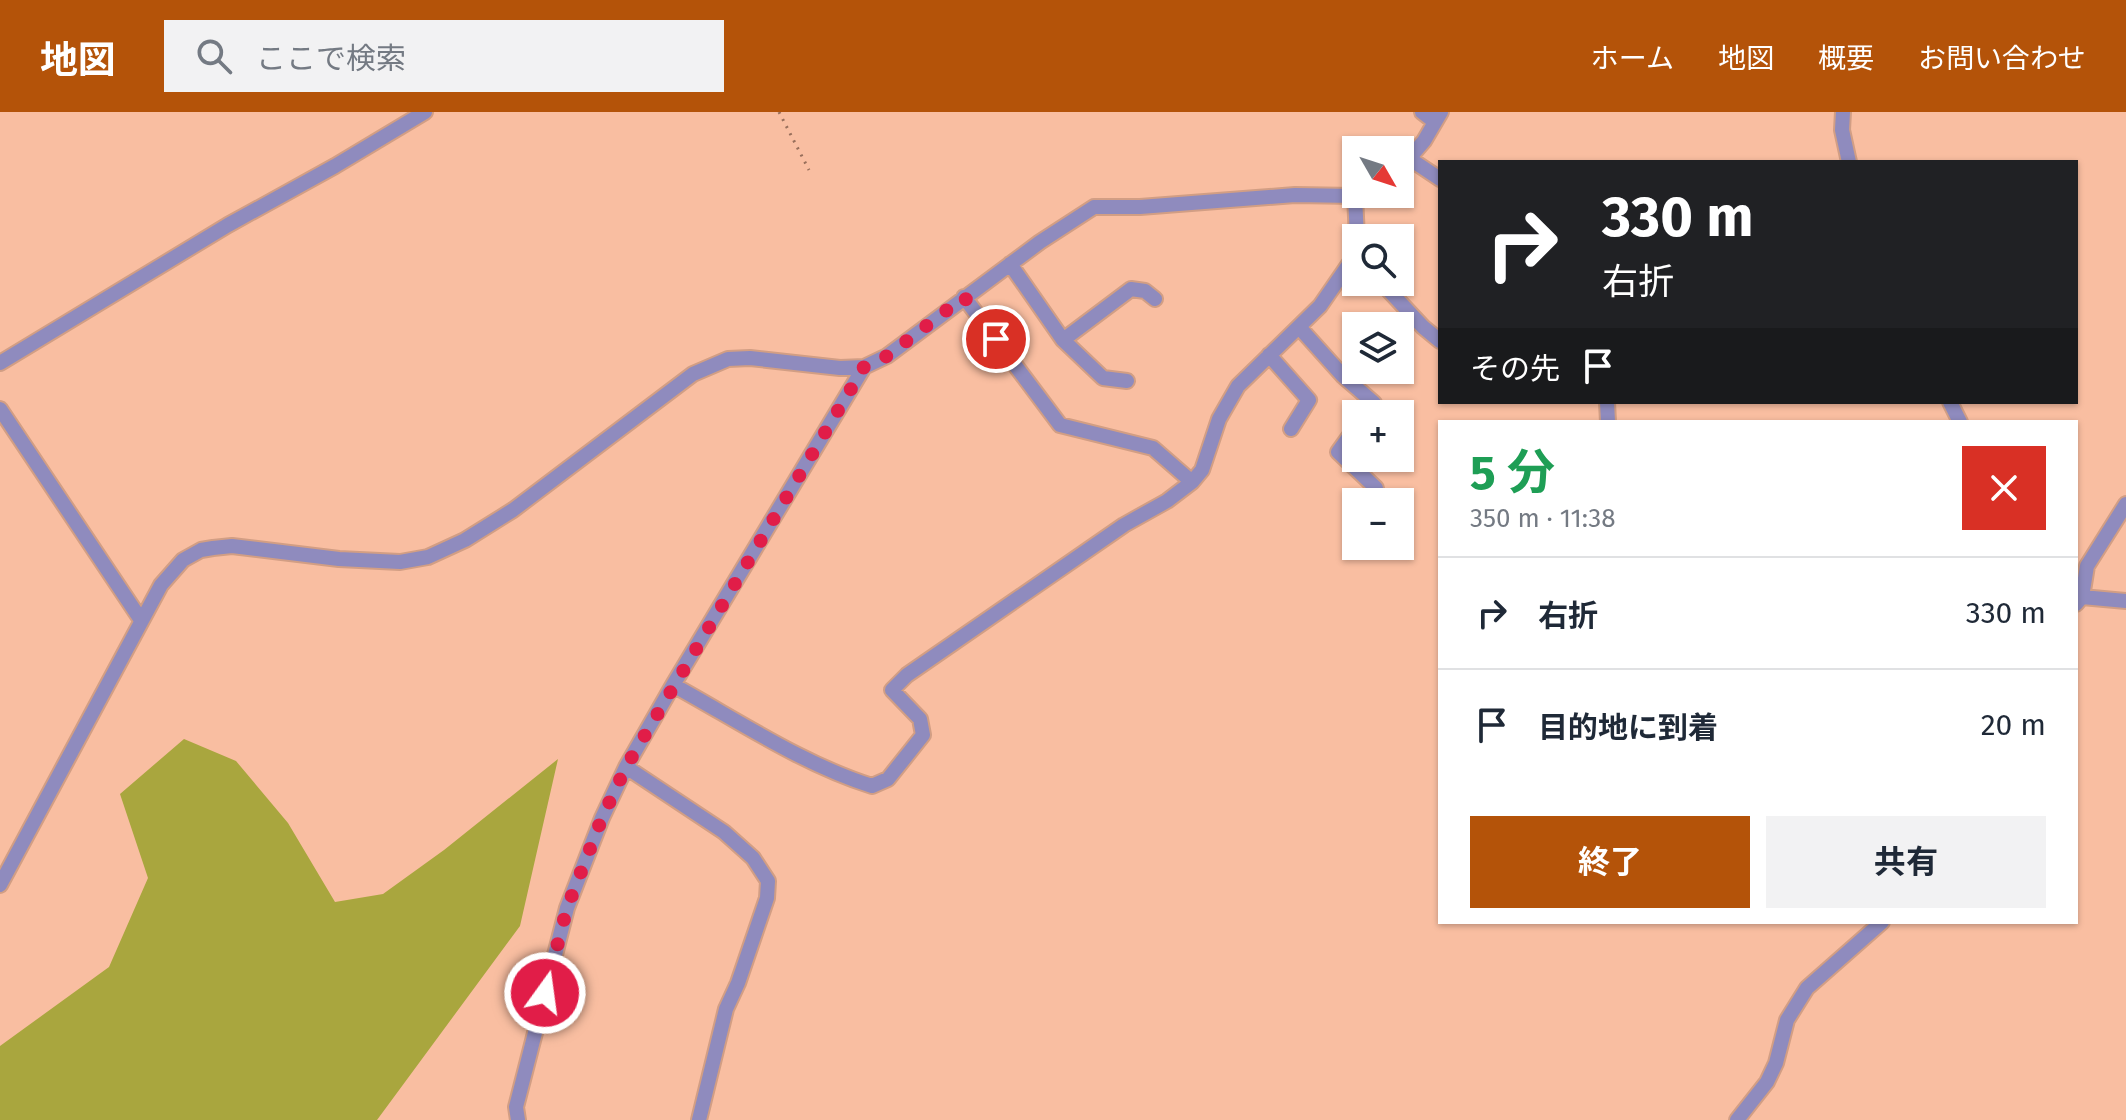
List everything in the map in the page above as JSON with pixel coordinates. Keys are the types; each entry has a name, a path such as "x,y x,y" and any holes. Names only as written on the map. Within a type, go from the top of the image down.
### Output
{"street":[{"path":"0,363 228,225 425,112"},
{"path":"1414,151 1438,117 1422,112"},
{"path":"1843,112 1842,130 1849,160"},
{"path":"1414,168 1438,178"},
{"path":"0,885 141,620 173,569 201,550 232,546 339,559 400,562 428,557 465,540 513,510 693,374 728,359 750,358 840,368 864,367 887,356 964,297 1094,207 1342,195"},
{"path":"1010,264 1063,340 1103,378 1127,381"},
{"path":"673,685 806,758 872,786 888,779 923,735 920,719 892,690 907,675 1124,525 1167,501 1192,482 1202,470 1219,419 1238,386 1320,306 1342,274"},
{"path":"1063,340 1131,289 1145,291 1155,299"},
{"path":"1394,296 1438,339"},
{"path":"964,297 1060,425 1153,448 1192,482"},
{"path":"1299,327 1343,376 1371,400"},
{"path":"1269,355 1309,400 1291,429"},
{"path":"518,1120 516,1107 567,908 602,818 626,767 673,685 864,367"},
{"path":"0,409 141,620"},
{"path":"1359,472 1376,488"},
{"path":"2126,504 2087,566 2079,601 2126,601"},
{"path":"626,767 724,832 753,858 768,881 767,898 726,1009 699,1120"},
{"path":"1737,1120 1767,1082 1776,1063 1787,1020 1807,988 1880,924"}],"path":[{"path":"779,112 809,170"}],"shaded area":[{"path":"184,739 236,761 288,823 335,902 383,894 444,850 558,759 520,926 377,1120 0,1120 0,1046 109,967 148,878 120,794"}],"route":[{"path":"545,993 567,908 602,818 626,767 766,527 864,367 887,356 964,297 996,339"}]}
